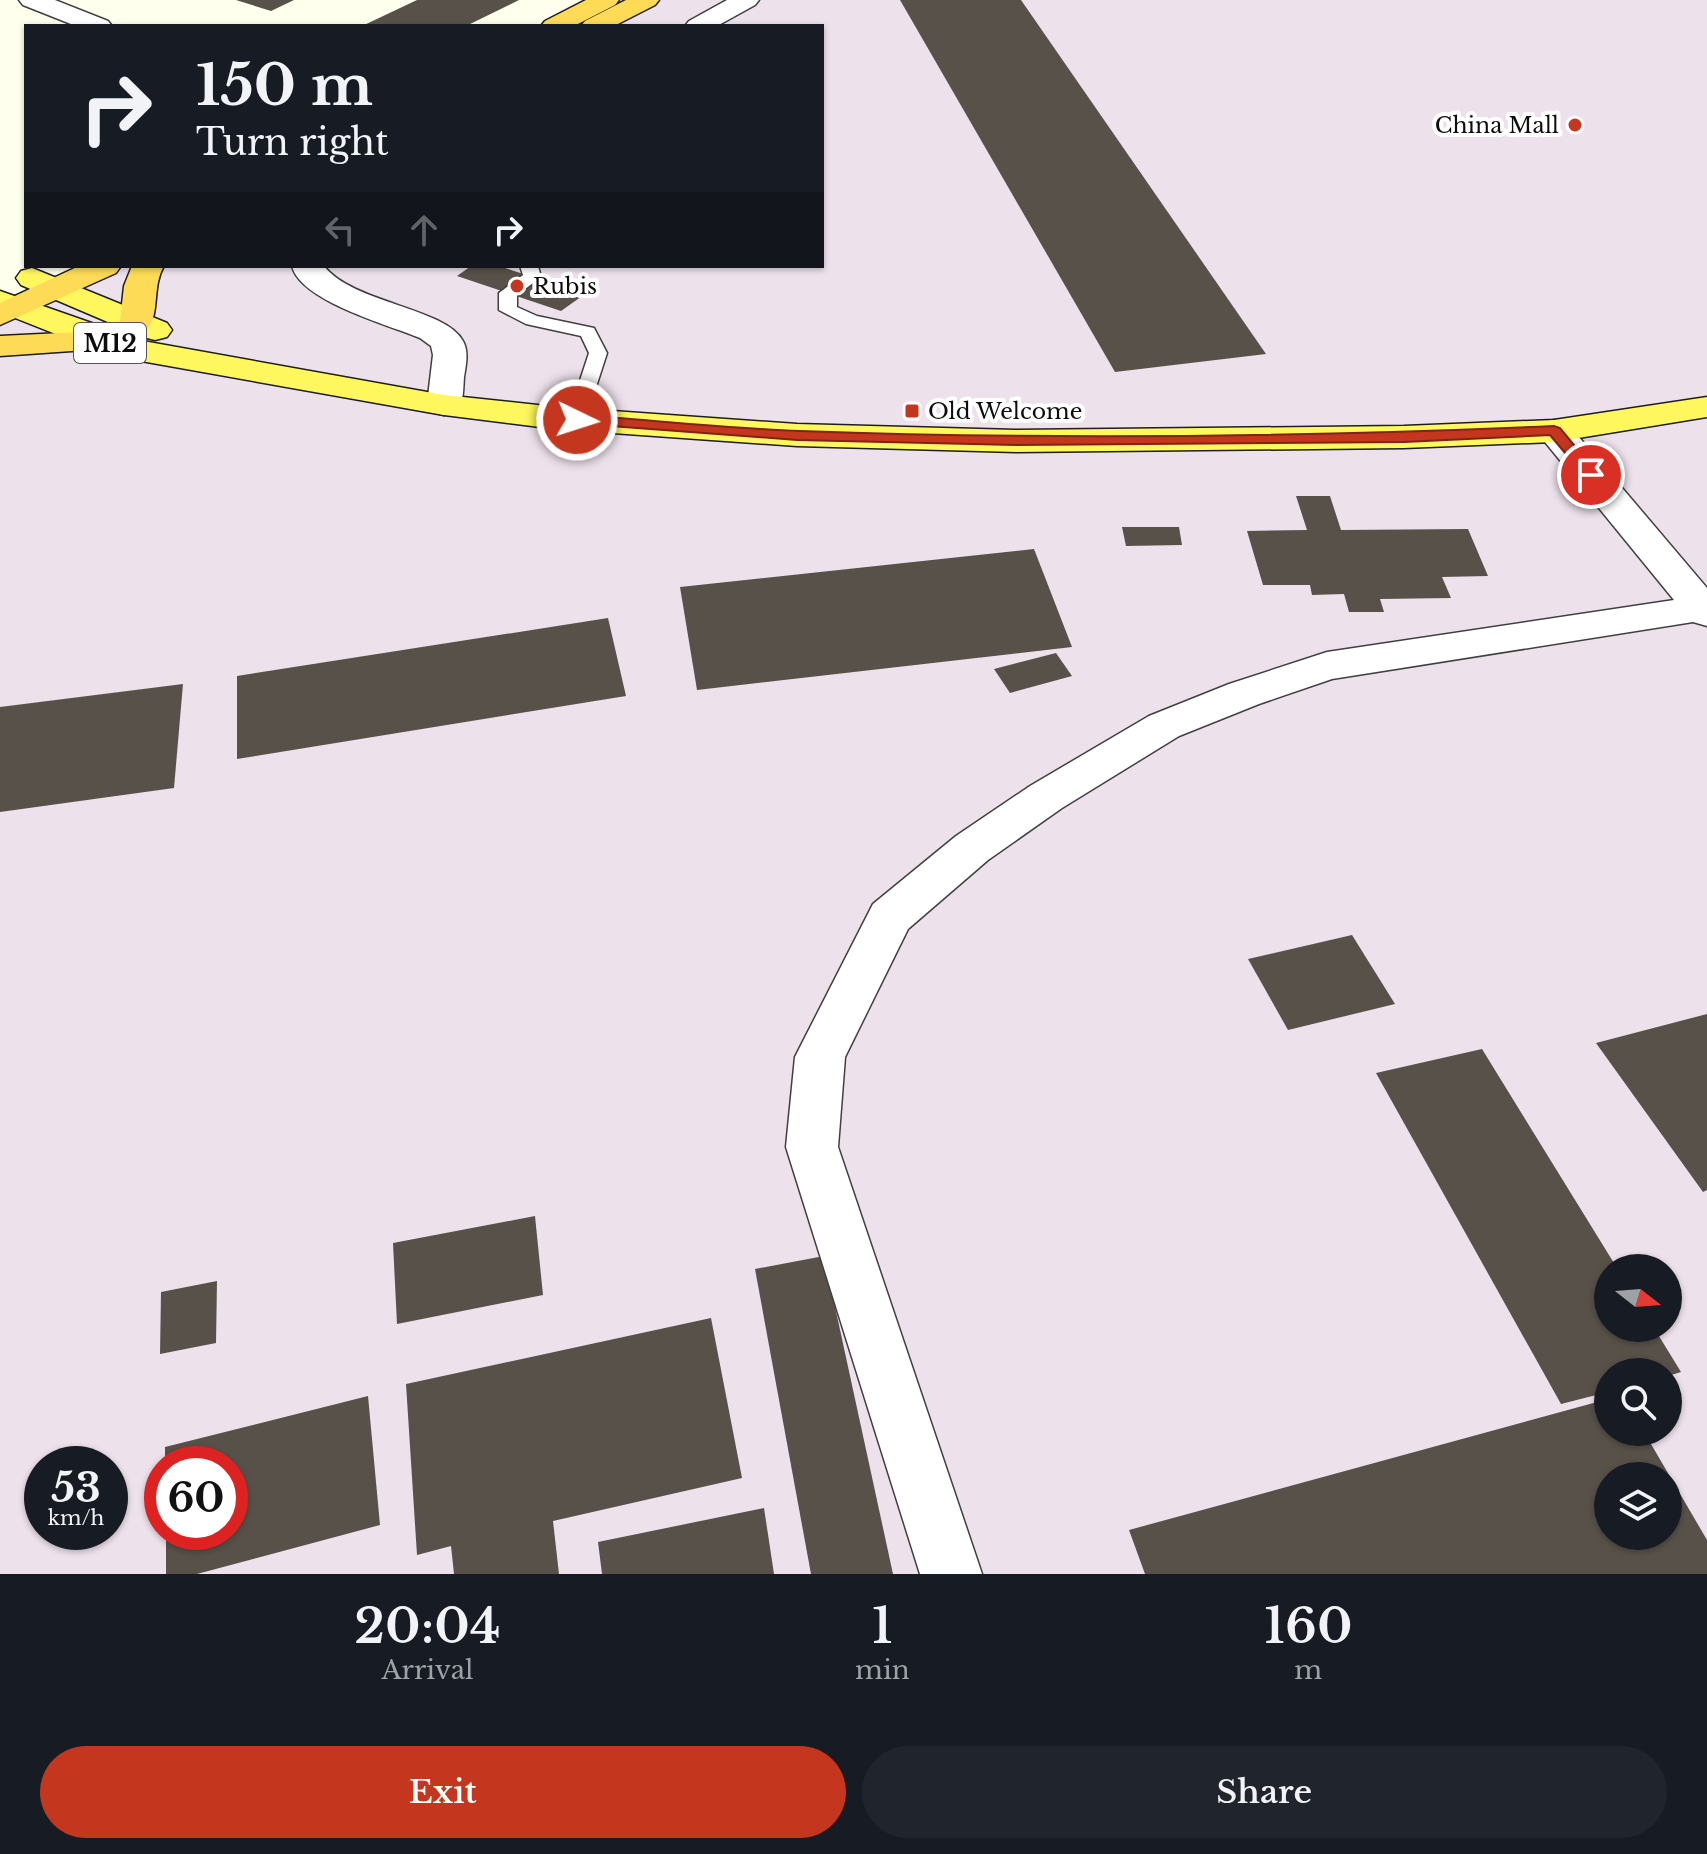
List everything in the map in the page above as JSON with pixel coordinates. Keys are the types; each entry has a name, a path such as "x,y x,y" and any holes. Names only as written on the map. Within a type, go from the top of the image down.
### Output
{"highway":[{"path":"558,24 606,0"},
{"path":"598,24 646,0"},
{"path":"4,304 49,278 96,268"},
{"path":"136,322 143,273 147,268"},
{"path":"0,346 103,341"}],"main road":[{"name":"M12","path":"49,278 226,364"},
{"name":"M12","path":"4,304 103,341 141,351 444,405 577,420 797,435 1016,441 1404,437 1554,431 1707,407"}],"street":[{"path":"32,0 94,24"},
{"path":"702,24 746,0"},
{"path":"308,268 331,291 432,331 447,342 450,355 444,405"},
{"path":"1554,431 1705,610"},
{"path":"951,1574 812,1147 820,1057 890,917 972,848 1046,797 1164,726 1244,694 1327,666 1705,610"}],"lane":[{"path":"530,268 532,277 508,293 508,310 532,320 588,332 598,353 577,420"}],"shaded area":[{"path":"639,0 1707,0 1707,1574 0,1574 0,315 95,268 824,268 824,24 591,24"}],"building":[{"path":"236,0 294,0 271,11"},
{"path":"417,0 519,0 470,24 366,24"},
{"path":"900,0 1021,0 1266,354 1115,372"},
{"path":"468,268 505,268 585,294 561,311 457,276"},
{"path":"1296,496 1330,496 1341,530 1468,529 1488,576 1442,577 1451,598 1380,599 1384,612 1349,612 1344,594 1312,595 1310,585 1263,585 1247,531 1307,530"},
{"path":"1122,527 1179,527 1182,545 1126,546"},
{"path":"1034,549 1072,647 697,690 680,587"},
{"path":"608,618 626,696 237,759 237,676"},
{"path":"1056,653 1072,676 1010,693 994,669"},
{"path":"183,684 174,788 0,812 0,707"},
{"path":"1352,935 1395,1004 1288,1030 1248,959"},
{"path":"1707,1014 1707,1190 1703,1192 1596,1043"},
{"path":"1482,1049 1608,1254 1594,1254 1594,1342 1663,1342 1672,1358 1594,1358 1594,1396 1561,1404 1376,1073"},
{"path":"535,1216 543,1295 397,1324 393,1243"},
{"path":"824,1256 893,1574 811,1574 755,1269"},
{"path":"217,1281 216,1343 160,1354 161,1292"},
{"path":"711,1318 742,1478 553,1521 559,1574 454,1574 451,1546 417,1555 406,1384"},
{"path":"368,1396 380,1525 197,1574 166,1574 166,1550 248,1550 248,1446 169,1446"},
{"path":"1594,1403 1594,1446 1652,1446 1662,1462 1594,1462 1594,1550 1682,1550 1682,1497 1707,1540 1707,1574 1145,1574 1129,1530"},
{"path":"764,1508 774,1574 602,1574 598,1542"}],"place":[{"name":"China Mall","path":"1575,125"},
{"name":"Rubis","path":"517,286"},
{"name":"Old Welcome","path":"912,411"}],"route":[{"path":"577,420 797,435 1016,441 1404,437 1554,431 1591,475"}]}
